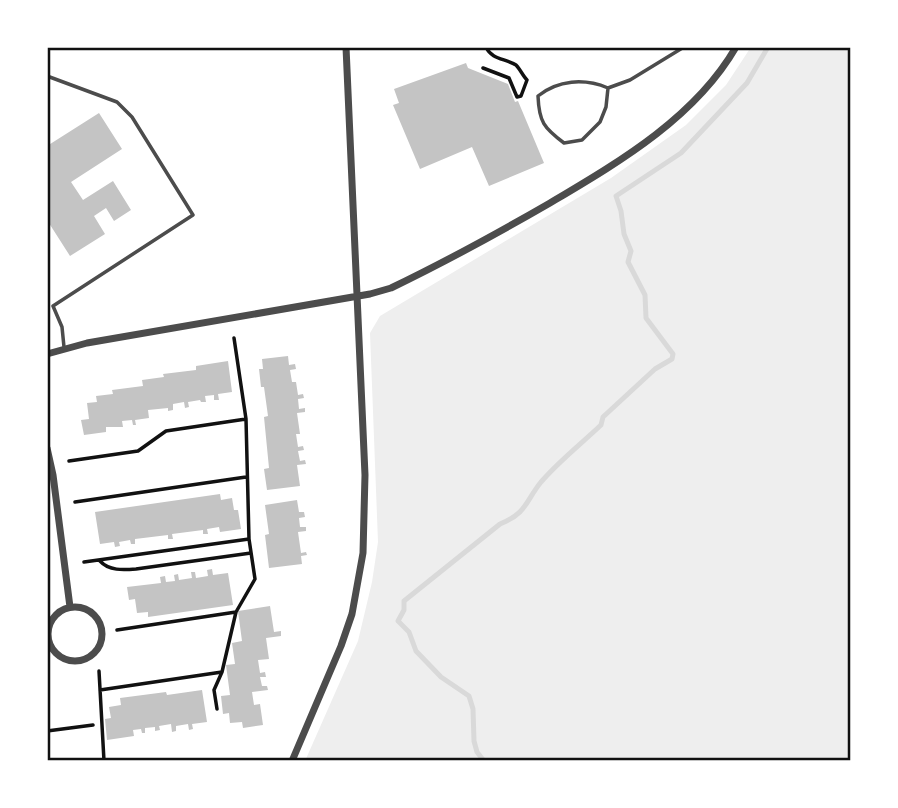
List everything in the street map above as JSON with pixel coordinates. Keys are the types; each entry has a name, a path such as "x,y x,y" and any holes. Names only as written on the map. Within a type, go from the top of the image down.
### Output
{"street":[{"path":"292,761 352,614 360,573 365,518 346,47"},
{"path":"47,354 87,343 391,288 506,228 606,169 654,136 694,102 720,72 736,47"},
{"path":"47,448 54,475 71,607"},
{"path":"71,607 87,610 99,622 102,630 102,638 94,653 79,661 61,657 53,650 48,633 54,616 71,607"}],"lane":[{"path":"607,89 606,107 600,122 582,140 564,143 547,131 539,115 538,96 548,88 574,82 595,83 607,89 630,80 684,47"},
{"path":"47,76 117,102 132,117 193,215 53,306 62,327 64,350"}],"path":[{"path":"483,68 509,78 517,97 521,96 527,80 517,66 493,57 486,51 486,47"},
{"path":"217,709 214,690 222,672 236,612 255,579 249,538 246,419 234,338"},
{"path":"69,461 138,452 166,431 246,419"},
{"path":"75,502 247,477"},
{"path":"84,562 249,538"},
{"path":"99,560 106,566 119,570 251,553"},
{"path":"117,629 236,612"},
{"path":"99,671 104,761"},
{"path":"100,690 222,672"},
{"path":"47,731 93,725"}],"shaded area":[{"path":"751,47 851,47 851,761 305,761 358,641 372,582 378,542 370,333 380,316 611,178 686,125 726,85"}],"building":[{"path":"466,63 468,68 508,84 544,163 489,186 472,147 420,169 393,105 399,103 394,89"},
{"path":"99,113 122,149 71,182 83,200 113,181 131,210 114,221 106,208 94,216 105,234 70,256 47,220 47,146"},
{"path":"288,356 289,365 295,364 296,369 290,370 292,382 296,382 298,395 303,394 304,398 298,399 299,409 305,408 305,412 297,413 300,434 296,434 298,447 303,446 304,450 298,451 300,461 305,460 306,464 297,465 300,486 267,490 264,469 269,468 264,417 268,416 259,369 263,369 262,359"},
{"path":"228,361 232,392 218,394 219,400 214,400 214,395 205,396 206,402 188,402 189,407 185,408 184,402 173,404 173,410 148,410 149,418 135,420 136,425 133,425 132,420 122,421 123,427 106,427 106,432 84,435 81,420 89,419 87,403 97,402 96,396 113,394 112,390 143,386 142,380 164,377 163,374 196,370 196,366"},
{"path":"220,494 221,500 232,498 234,510 238,510 241,529 220,532 219,527 207,529 208,534 203,534 203,530 172,534 173,539 168,539 168,535 135,539 135,544 131,544 130,540 119,542 120,546 115,547 114,542 100,544 95,512"},
{"path":"297,500 299,512 304,512 305,517 299,518 300,527 306,527 306,531 298,532 301,553 306,552 307,555 301,556 302,564 269,568 265,535 269,534 265,505"},
{"path":"212,569 213,575 228,573 233,605 148,617 148,612 137,613 135,599 129,600 127,587 161,583 160,577 165,576 166,582 175,581 174,575 178,574 179,580 192,578 191,572 195,572 196,578 208,576 207,570"},
{"path":"270,606 274,632 281,631 281,636 266,638 269,659 258,660 260,673 265,672 266,677 260,677 262,686 267,686 268,690 252,692 254,705 260,704 263,725 243,728 242,722 230,723 229,713 223,714 221,696 230,695 226,665 235,664 232,643 242,641 238,611"},
{"path":"202,690 207,722 192,724 193,729 189,730 188,724 176,726 176,731 172,732 171,724 159,726 160,730 155,731 155,727 145,728 145,733 142,733 141,729 133,730 134,736 107,740 105,719 111,718 109,707 121,705 120,698"}],"waterway":[{"path":"484,761 477,752 474,741 473,709 469,696 441,677 416,651 409,632 398,621 404,610 404,601 500,524 516,516 541,482 601,425 603,417 655,369 672,359 673,354 646,318 645,295 628,262 631,251 624,234 616,196 681,153 747,83 768,47"}]}
